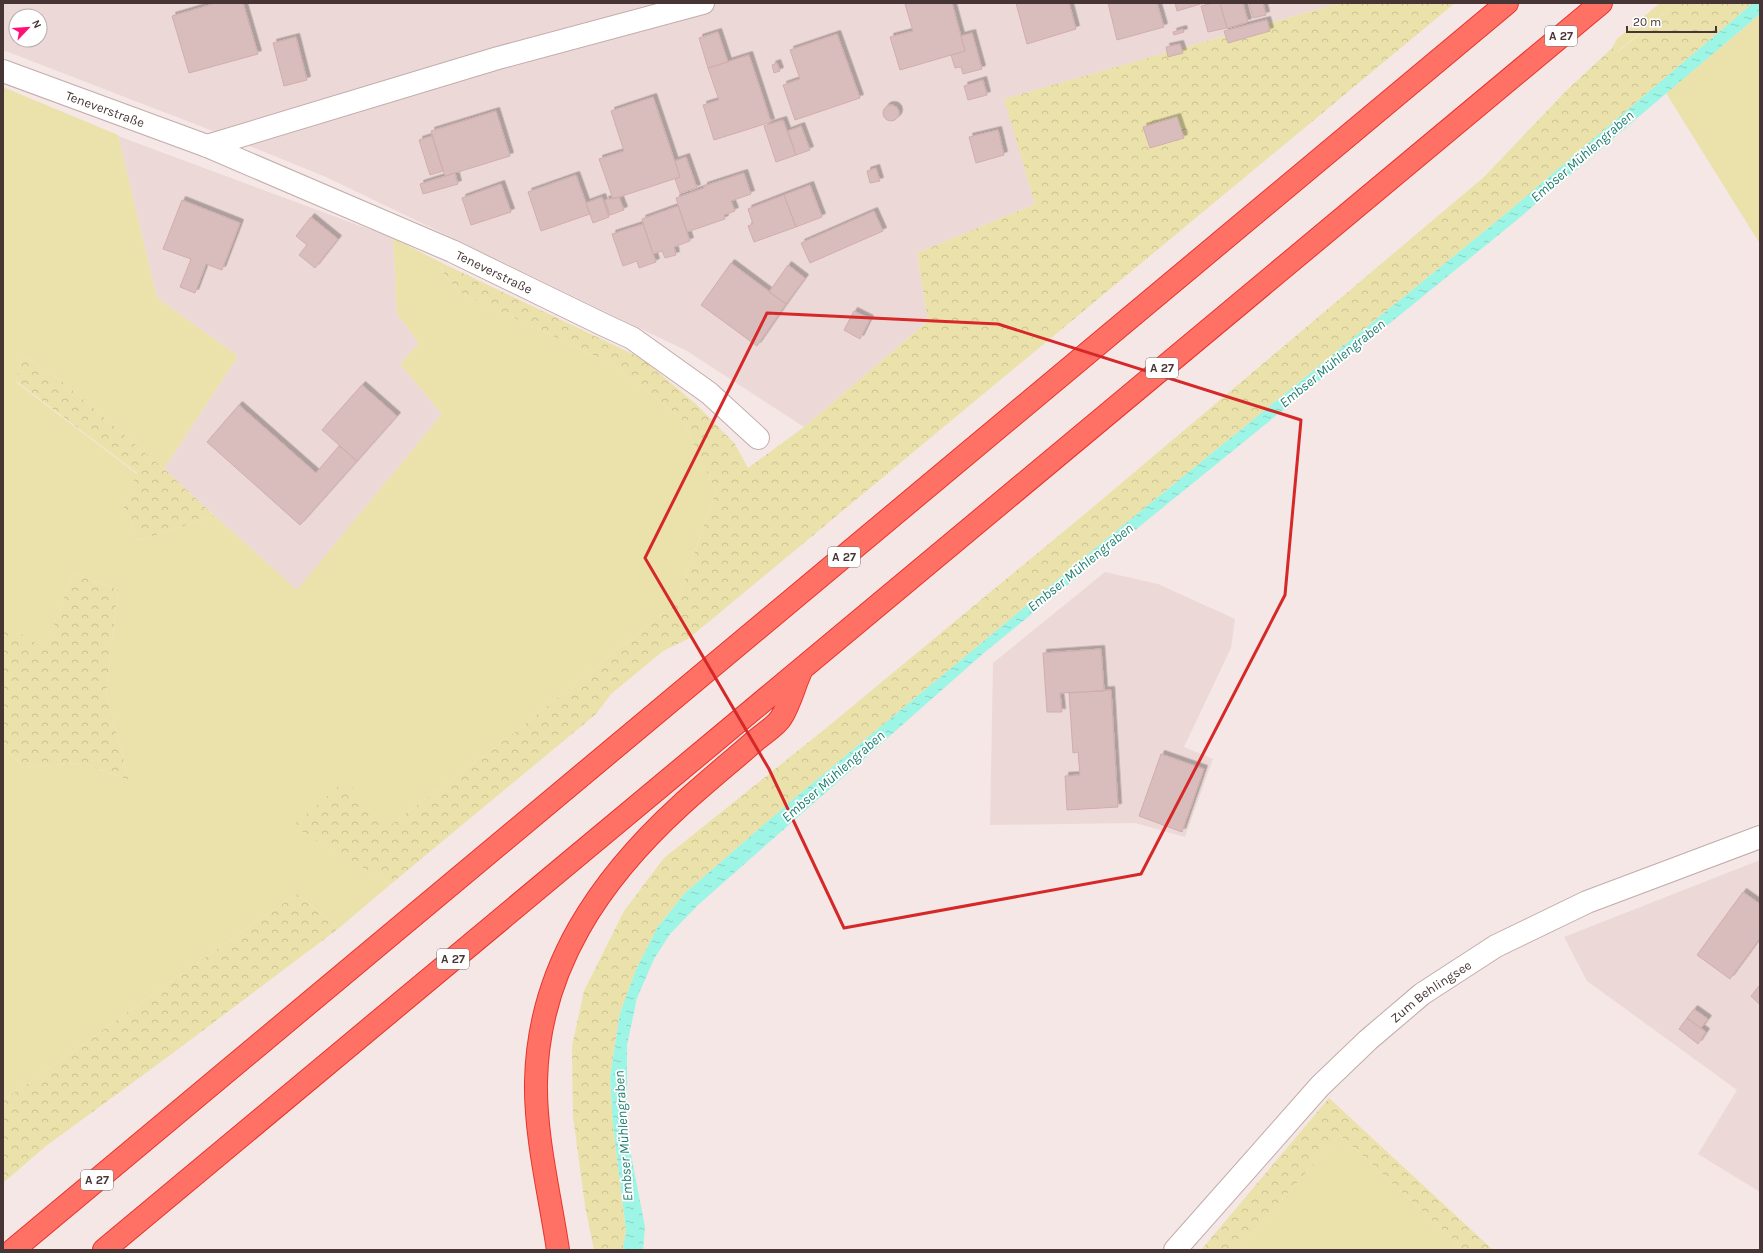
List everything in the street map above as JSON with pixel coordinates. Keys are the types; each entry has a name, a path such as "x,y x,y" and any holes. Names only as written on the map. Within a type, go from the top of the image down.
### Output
{"highway":[{"name":"A 27","path":"13,1250 1508,3"},
{"name":"A 27","path":"104,1250 1600,3"},
{"path":"558,1250 539,1130 536,1082 540,1034 553,984 569,945 594,902 626,861 681,805 781,719 802,668"}],"street":[{"path":"207,146 498,58 703,3"},
{"name":"Teneverstraße","path":"3,71 207,146 452,251 632,338 709,393 758,438"},
{"name":"Zum Behlingsee","path":"1175,1250 1320,1086 1368,1040 1422,994 1496,946 1587,902 1760,837"}],"highlighted area":[{"path":"767,313 998,324 1301,420 1285,595 1141,874 844,928 769,769 645,558"}],"shaded area":[{"path":"3,3 1340,3 1005,99 1035,204 917,253 928,321 804,427 687,351 326,177 205,128 3,50"},
{"path":"118,136 393,238 397,314 419,343 400,364 442,414 297,591 164,469 238,356 157,298"},
{"path":"1105,572 1158,584 1235,619 1231,648 1184,747 1213,759 1185,837 1135,823 990,825 993,663"},
{"path":"1760,860 1760,1192 1698,1154 1737,1090 1587,981 1564,937"}],"green space":[{"path":"1340,3 1455,3 688,639 663,651 611,694 596,714 391,884 292,826 346,780 385,829 510,736 677,602 716,491 681,418 614,365 459,292 441,270 444,264 641,358 696,404 735,444 748,468 804,427 928,321 917,253 1035,204 1004,99"},
{"path":"1660,3 1676,3 1617,52 1612,48 1617,39"},
{"path":"1676,3 1753,3 1503,216 1104,541 790,802 685,893 657,928 636,970 620,1013 610,1077 613,1126 626,1230 623,1250 594,1250 585,1206 573,1116 572,1046 584,991 624,911 664,858 825,729 1092,508 1484,177 1567,90 1612,48 1618,52"},
{"path":"1760,14 1760,244 1666,93"},
{"path":"3,87 118,135 157,298 238,356 164,469 62,381 22,355 16,382 137,474 123,506 140,540 215,516 297,590 442,414 400,364 419,343 397,314 393,238 444,264 441,270 459,292 614,365 681,418 716,491 677,602 510,736 385,829 293,826 391,884 339,928 297,894 3,1100 3,746 23,767 82,763 129,780 106,694 118,590 73,573 45,650 5,624 3,617"},
{"path":"22,355 62,381 164,469 215,516 140,540 123,506 137,473 16,381"},
{"path":"73,573 118,590 106,694 129,780 82,763 23,767 3,746 3,617 6,624 45,649"},
{"path":"297,894 339,928 46,1146 3,1183 3,1100"},
{"path":"1329,1098 1493,1250 1452,1250 1459,1245 1340,1135 1236,1250 1201,1250"},
{"path":"1340,1135 1459,1245 1452,1250 1236,1250"}],"water":[{"name":"Embser Mühlengraben","path":"1753,3 1760,3 1760,14 1512,224 985,652 698,905 670,934 654,959 637,998 627,1045 627,1134 645,1227 643,1250 623,1250 626,1230 613,1126 610,1077 620,1013 636,970 657,928 685,893 790,802 1104,541 1503,216"}],"building":[{"path":"216,3 243,3 258,54 189,73 172,16"},
{"path":"952,3 965,51 900,70 890,37 913,31 905,4"},
{"path":"1016,3 1069,3 1076,29 1027,44"},
{"path":"1108,3 1157,3 1164,27 1117,40"},
{"path":"1175,3 1204,3 1177,11"},
{"path":"1220,3 1227,28 1208,32 1201,6"},
{"path":"1220,3 1243,3 1248,22 1227,28"},
{"path":"1249,3 1263,3 1266,15 1253,18"},
{"path":"1267,20 1270,31 1228,43 1224,31"},
{"path":"1183,29 1184,32 1174,35 1173,32"},
{"path":"718,32 728,62 708,68 699,38"},
{"path":"972,33 982,69 963,74 961,67 955,68 951,55 965,51 961,36"},
{"path":"837,34 860,98 795,120 783,85 800,79 790,50"},
{"path":"296,37 307,80 284,86 273,43"},
{"path":"1180,44 1183,53 1168,57 1166,47"},
{"path":"749,55 771,122 714,140 703,105 719,100 708,68"},
{"path":"777,63 780,71 774,73 772,65"},
{"path":"983,80 987,95 968,100 964,86"},
{"path":"653,97 680,177 613,199 599,159 624,151 611,111"},
{"path":"891,105 898,110 899,113 894,120 891,121 884,116 883,113 888,106"},
{"path":"496,111 510,156 445,176 431,131"},
{"path":"1177,117 1184,138 1150,148 1143,127"},
{"path":"783,120 796,155 776,162 764,126"},
{"path":"801,126 810,150 796,155 788,131"},
{"path":"998,130 1004,155 976,163 969,137"},
{"path":"432,136 443,171 430,175 419,140"},
{"path":"686,157 697,188 680,193 675,179 680,177 675,161"},
{"path":"876,168 880,181 870,183 867,171"},
{"path":"455,173 458,184 423,194 420,184"},
{"path":"744,173 751,194 731,201 735,211 724,215 725,219 687,232 676,198 704,188 704,186"},
{"path":"576,175 590,214 541,231 528,192"},
{"path":"501,184 511,212 471,225 462,198"},
{"path":"810,185 822,217 796,227 784,195"},
{"path":"784,195 796,227 754,242 748,226 753,224 748,209"},
{"path":"602,197 609,217 593,223 586,203"},
{"path":"619,197 624,210 610,215 605,200"},
{"path":"182,200 240,223 222,270 206,264 195,293 180,287 191,259 163,249"},
{"path":"678,206 690,241 674,247 676,255 665,258 662,251 653,254 642,219"},
{"path":"874,211 883,231 810,263 801,243"},
{"path":"311,217 338,239 315,268 299,255 307,245 296,236"},
{"path":"643,224 656,262 639,268 637,261 623,266 612,234"},
{"path":"731,263 786,304 757,346 701,305"},
{"path":"788,265 805,278 786,304 769,292"},
{"path":"854,311 870,319 860,339 844,330"},
{"path":"362,385 397,416 357,461 322,430"},
{"path":"239,405 316,473 339,446 357,461 300,525 207,442"},
{"path":"1101,649 1104,691 1060,693 1062,712 1047,712 1043,653"},
{"path":"1111,690 1118,807 1067,810 1065,776 1080,775 1078,752 1073,753 1069,693"},
{"path":"1161,754 1204,769 1182,832 1139,816"},
{"path":"1743,892 1760,904 1760,938 1730,979 1697,955"},
{"path":"1760,985 1760,1003 1759,1004 1751,996"},
{"path":"1694,1009 1708,1019 1701,1028 1687,1018"},
{"path":"1687,1018 1706,1032 1698,1044 1679,1029"}]}
